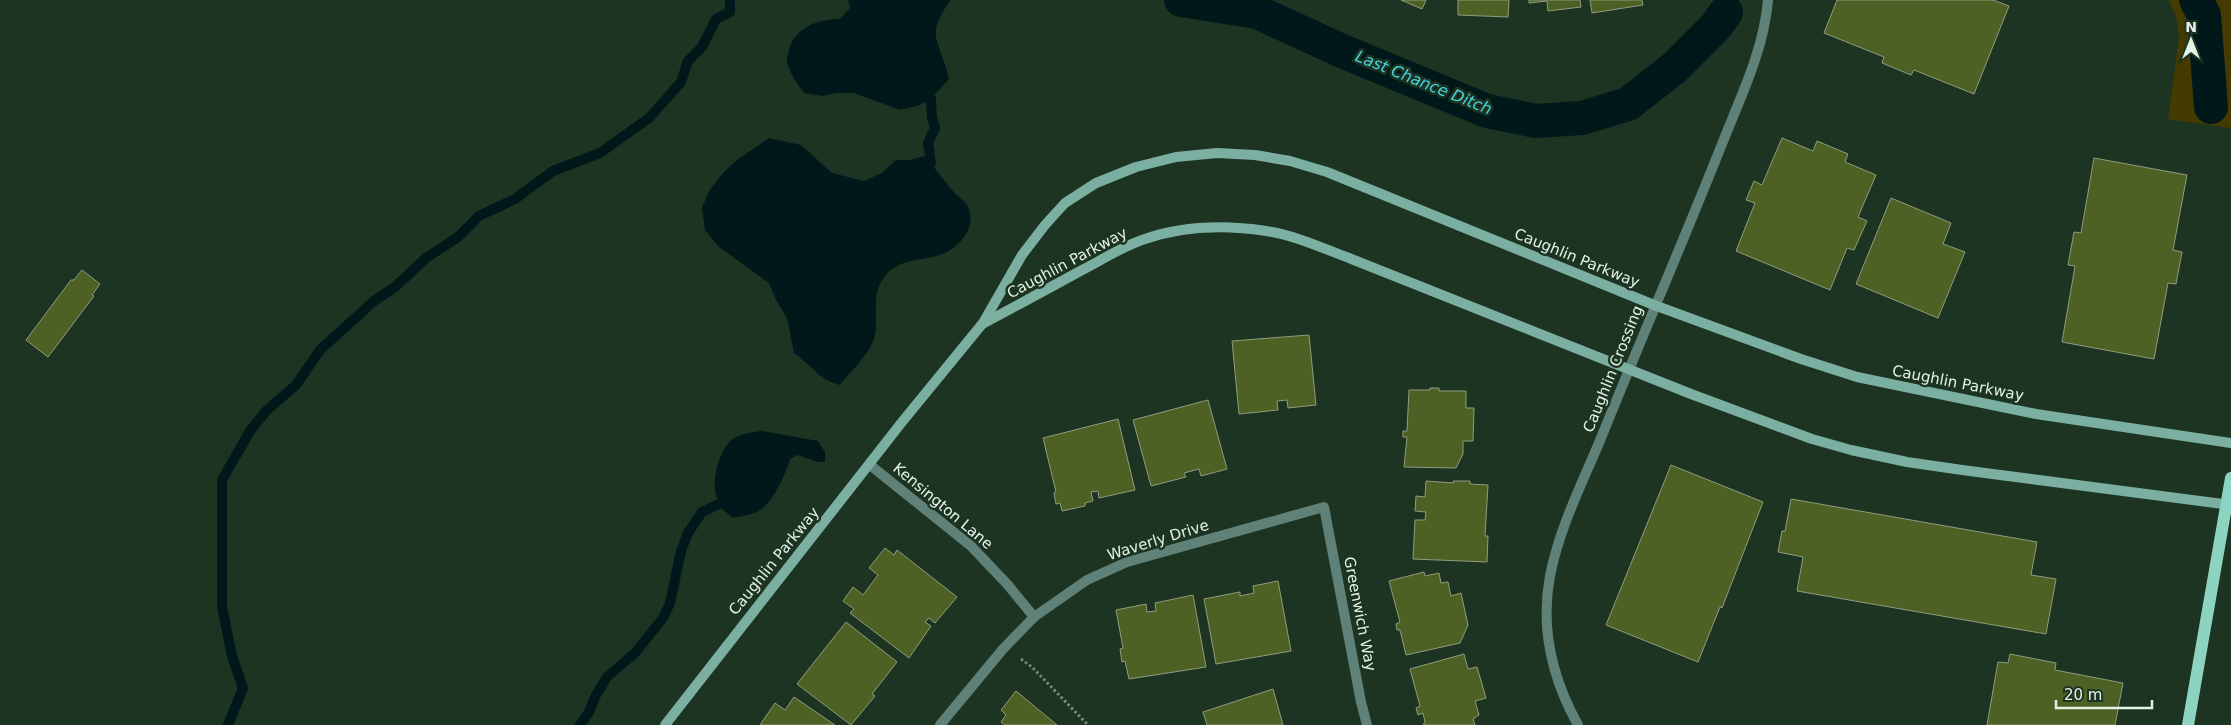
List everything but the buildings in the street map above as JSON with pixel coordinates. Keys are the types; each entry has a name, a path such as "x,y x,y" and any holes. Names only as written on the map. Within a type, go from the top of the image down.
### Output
{"main road":[{"path":"2188,725 2229,505 2231,478"}],"street":[{"name":"Caughlin Crossing","path":"1578,725 1562,696 1551,664 1547,606 1550,576 1568,518 1654,305 1688,230 1745,87 1760,42 1768,0"},
{"name":"Caughlin Parkway","path":"665,725 983,323 1022,255 1045,225 1065,203 1096,184 1136,167 1176,157 1217,153 1255,155 1290,161 1327,172 1654,305 1792,356 1857,377 2036,414 2231,443"},
{"name":"Caughlin Parkway","path":"983,323 1142,240 1178,231 1236,228 1268,231 1304,241 1629,370 1812,439 1906,462 2229,505"},
{"name":"Kensington Lane","path":"870,465 971,546 1008,585 1034,617"},
{"name":"Waverly Drive","path":"940,725 1003,648 1034,617 1087,580 1128,562 1324,507"},
{"name":"Greenwich Way","path":"1324,507 1367,725"}],"path":[{"path":"1003,648 1032,667 1088,725"}],"shaded area":[{"path":"2169,0 2231,0 2231,128 2168,119 2179,38 2177,20"}],"water":[{"path":"848,0 951,0 938,22 936,31 936,39 949,79 931,99 917,106 900,110 854,93 836,93 822,96 804,93 787,62 791,43 808,26 832,19 840,19 850,8"},
{"path":"769,138 801,145 832,173 864,181 882,173 896,160 910,160 924,156 953,191 966,203 970,213 969,228 960,242 954,247 940,255 903,263 890,270 885,276 880,283 876,297 876,327 873,342 865,355 840,385 820,375 794,353 787,318 776,300 769,283 719,247 705,230 702,208 709,191 723,173 737,160"},
{"path":"762,431 818,441 825,452 825,462 818,462 797,455 790,459 782,481 768,503 757,512 733,518 722,509 717,498 715,481 718,464 725,448 732,439 744,434"}],"waterway":[{"path":"228,725 243,688 232,656 222,607 222,480 250,431 267,410 296,385 320,350 374,301 395,287 426,258 458,237 479,216 515,199 553,171 600,153 649,118 681,82 688,61 702,47 716,19 730,12 730,0"},
{"name":"Last Chance Ditch","path":"1181,0 1257,12 1342,51 1487,111 1536,121 1582,118 1628,104 1674,68 1716,26 1726,12"},
{"name":"Last Chance Ditch","path":"2196,0 2204,15 2211,107"},
{"path":"931,99 932,118 935,128 928,143 931,163"},
{"path":"580,725 607,677 635,653 663,618 670,603 681,551 688,533 702,512 719,504"}]}
